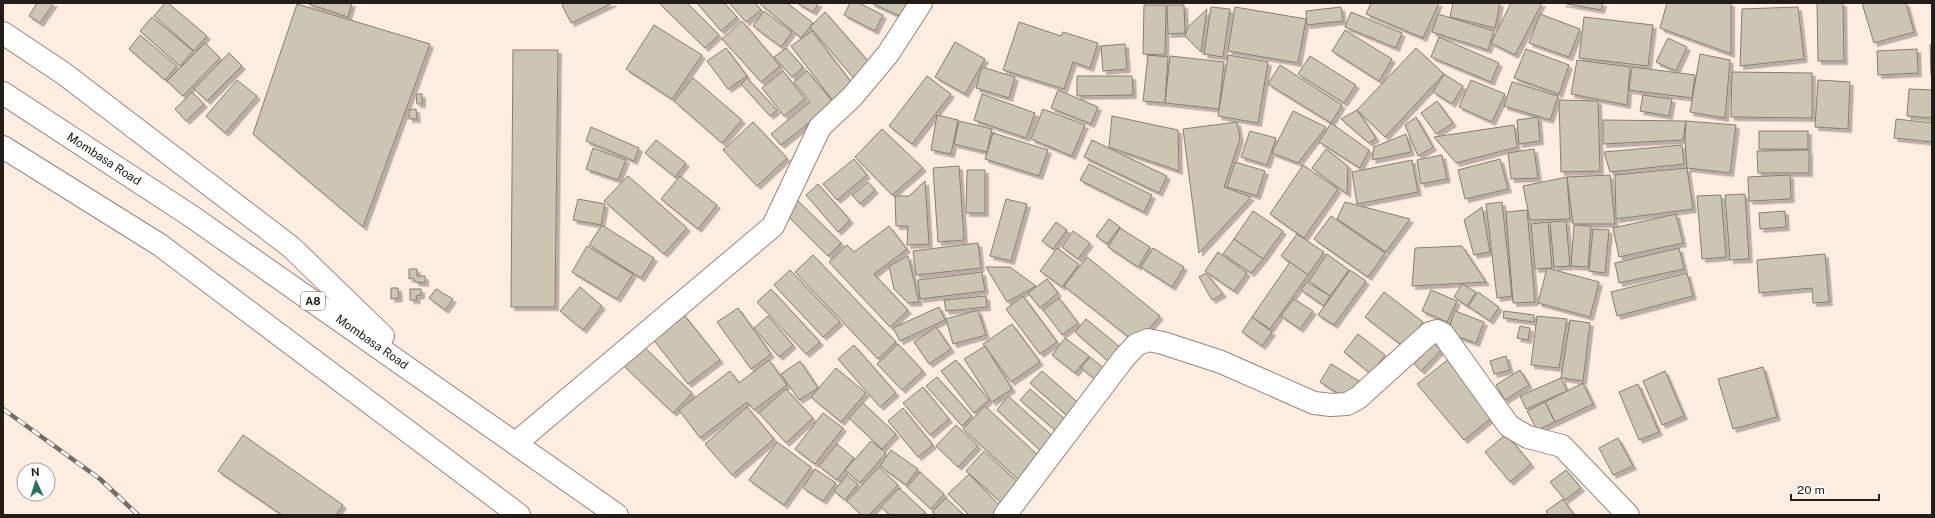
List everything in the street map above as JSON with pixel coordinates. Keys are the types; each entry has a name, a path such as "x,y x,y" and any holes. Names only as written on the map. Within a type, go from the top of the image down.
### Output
{"main road":[{"path":"516,443 773,226 820,127 852,97 888,54 921,3"},
{"path":"3,33 63,73 291,247 430,382"},
{"name":"Mombasa Road","path":"3,94 191,216 430,382 617,515"},
{"path":"3,147 160,245 519,515"},
{"path":"1005,515 1136,344 1148,340 1163,343 1221,362 1314,403 1331,405 1347,404 1358,398 1430,333 1437,331 1443,334 1454,347 1509,426 1528,437 1562,446 1628,515"}],"building":[{"path":"37,3 54,3 40,23 29,16"},
{"path":"165,3 168,3 207,36 194,51 154,16"},
{"path":"306,3 352,3 348,17"},
{"path":"565,3 613,3 571,23 562,5"},
{"path":"659,3 687,3 719,35 705,48"},
{"path":"697,3 724,3 737,17 721,31"},
{"path":"729,3 755,3 761,10 746,22"},
{"path":"759,3 787,3 813,23 801,38"},
{"path":"797,3 819,3 813,12"},
{"path":"850,3 859,3 883,15 875,31 844,15"},
{"path":"871,3 909,3 902,17"},
{"path":"1371,3 1439,3 1423,38 1366,14"},
{"path":"1453,3 1500,3 1495,28 1450,17"},
{"path":"1511,3 1542,3 1515,55 1491,43"},
{"path":"1562,3 1603,3 1601,10"},
{"path":"1667,3 1731,3 1731,54 1660,28"},
{"path":"1817,3 1843,3 1844,61 1818,61"},
{"path":"1862,3 1906,3 1914,32 1874,43"},
{"path":"297,4 430,44 363,227 253,134"},
{"path":"1144,5 1166,5 1165,55 1143,54"},
{"path":"1167,5 1184,5 1185,33 1168,34"},
{"path":"1211,7 1230,9 1223,57 1204,54"},
{"path":"1235,7 1306,19 1298,63 1228,51"},
{"path":"1341,7 1343,21 1307,25 1306,11"},
{"path":"1798,7 1804,59 1740,66 1742,9"},
{"path":"1207,9 1201,52 1185,36 1188,27"},
{"path":"764,11 792,32 781,47 753,26"},
{"path":"825,12 874,68 857,82 810,27"},
{"path":"1351,12 1402,33 1396,48 1345,27"},
{"path":"1438,14 1494,31 1488,50 1432,32"},
{"path":"1540,14 1580,29 1569,57 1529,43"},
{"path":"152,17 193,51 180,66 140,31"},
{"path":"1584,17 1653,25 1648,66 1579,58"},
{"path":"742,21 780,66 761,82 722,39"},
{"path":"1019,22 1061,36 1063,32 1098,43 1090,68 1073,62 1064,89 1003,70"},
{"path":"654,25 702,55 672,99 626,69"},
{"path":"1345,30 1392,59 1379,81 1332,51"},
{"path":"812,31 854,86 833,101 791,46"},
{"path":"140,35 177,66 165,80 129,49"},
{"path":"1439,37 1499,63 1491,82 1431,57"},
{"path":"1668,38 1687,47 1676,71 1656,62"},
{"path":"955,42 985,59 965,94 935,77"},
{"path":"205,43 220,58 183,96 167,81"},
{"path":"1125,44 1127,69 1103,71 1101,46"},
{"path":"1930,45 1932,45 1932,75 1931,75"},
{"path":"726,48 747,76 728,89 707,61"},
{"path":"786,48 803,67 792,77 774,57"},
{"path":"1416,48 1444,74 1385,137 1357,110"},
{"path":"1526,49 1569,65 1559,94 1514,78"},
{"path":"1917,49 1918,73 1878,75 1877,51"},
{"path":"513,50 558,50 555,307 511,307"},
{"path":"229,53 242,66 207,101 194,89"},
{"path":"1700,54 1730,60 1725,118 1690,112"},
{"path":"1148,55 1168,57 1165,103 1143,101"},
{"path":"1228,55 1268,62 1258,123 1218,116"},
{"path":"1170,56 1224,62 1219,109 1165,103"},
{"path":"1310,56 1356,85 1344,103 1298,74"},
{"path":"1577,60 1630,67 1627,105 1571,94"},
{"path":"1280,65 1342,105 1331,123 1268,84"},
{"path":"982,67 1015,77 1009,98 976,88"},
{"path":"1632,67 1695,75 1692,98 1629,90"},
{"path":"783,71 805,99 784,116 762,88"},
{"path":"807,71 834,103 781,145 771,134 810,102 794,82"},
{"path":"1732,72 1812,73 1812,118 1731,117"},
{"path":"1444,74 1463,86 1452,104 1433,92"},
{"path":"927,76 951,94 912,144 889,126"},
{"path":"1077,76 1132,76 1133,95 1077,96"},
{"path":"693,78 742,120 722,143 674,101"},
{"path":"747,78 777,110 770,116 741,84"},
{"path":"237,80 257,96 225,133 206,116"},
{"path":"1471,80 1505,94 1492,122 1459,107"},
{"path":"1818,80 1850,82 1848,129 1815,127"},
{"path":"1512,82 1558,96 1550,120 1504,106"},
{"path":"1909,89 1932,90 1932,118 1907,116"},
{"path":"1058,90 1098,107 1091,124 1051,108"},
{"path":"192,92 204,104 186,121 175,109"},
{"path":"416,94 422,94 422,104 417,104"},
{"path":"982,94 1035,113 1026,138 974,120"},
{"path":"1643,95 1672,99 1669,116 1640,111"},
{"path":"1559,100 1598,101 1600,171 1561,172"},
{"path":"1437,101 1453,123 1436,134 1421,113"},
{"path":"416,109 417,119 409,119 409,110"},
{"path":"1043,109 1085,125 1072,156 1031,139"},
{"path":"1357,110 1376,138 1369,143 1341,119"},
{"path":"1293,111 1326,127 1298,163 1272,153"},
{"path":"937,115 958,120 951,154 931,150"},
{"path":"1112,116 1178,130 1179,171 1109,147"},
{"path":"1416,117 1433,147 1418,156 1405,125"},
{"path":"1538,117 1540,141 1519,144 1517,120"},
{"path":"1896,119 1932,123 1932,142 1894,138"},
{"path":"1603,120 1686,121 1683,140 1603,144"},
{"path":"959,121 992,129 987,152 954,144"},
{"path":"1686,121 1736,125 1730,173 1687,168 1685,140"},
{"path":"753,122 787,158 757,186 723,150"},
{"path":"1237,122 1240,139 1224,187 1251,197 1199,253 1183,129"},
{"path":"1331,123 1369,150 1360,168 1319,142"},
{"path":"1514,125 1517,147 1456,163 1434,137"},
{"path":"591,127 639,148 634,161 586,141"},
{"path":"882,129 923,168 892,195 855,157"},
{"path":"1250,131 1276,138 1267,165 1241,157"},
{"path":"1759,131 1808,131 1808,149 1759,149"},
{"path":"993,133 1048,150 1039,176 985,159"},
{"path":"1406,134 1411,152 1372,160 1374,147"},
{"path":"656,140 686,163 675,177 645,153"},
{"path":"1092,140 1167,176 1159,193 1084,157"},
{"path":"1682,145 1684,164 1610,172 1604,152"},
{"path":"593,148 626,160 618,180 586,169"},
{"path":"1326,149 1348,166 1347,194 1312,168"},
{"path":"1534,149 1538,178 1511,179 1508,153"},
{"path":"1809,150 1809,173 1758,173 1757,151"},
{"path":"1442,155 1447,179 1421,184 1417,160"},
{"path":"854,159 867,175 837,200 823,184"},
{"path":"1500,159 1508,189 1465,199 1458,170"},
{"path":"1412,160 1418,192 1357,204 1352,172"},
{"path":"1235,162 1265,171 1257,196 1227,187"},
{"path":"1089,164 1152,195 1144,212 1080,180"},
{"path":"1303,165 1338,189 1304,238 1270,214"},
{"path":"959,166 964,240 938,242 933,168"},
{"path":"1687,168 1693,209 1616,219 1615,175"},
{"path":"967,170 985,170 985,213 966,213"},
{"path":"1610,175 1615,224 1573,224 1567,177"},
{"path":"1790,175 1791,199 1749,201 1748,177"},
{"path":"628,176 687,228 664,254 604,201"},
{"path":"680,176 717,205 698,229 661,199"},
{"path":"1567,177 1570,219 1530,220 1523,186"},
{"path":"925,181 929,244 907,245 908,226 896,226 895,196 909,196"},
{"path":"868,182 875,190 860,204 852,195"},
{"path":"818,184 850,220 838,232 806,195"},
{"path":"1745,194 1749,259 1730,260 1725,195"},
{"path":"1721,195 1726,257 1702,259 1697,196"},
{"path":"794,197 841,243 828,256 782,210"},
{"path":"578,199 605,204 601,225 573,220"},
{"path":"1006,199 1027,204 1011,261 990,256"},
{"path":"1345,202 1410,219 1386,252 1337,219"},
{"path":"1502,202 1512,296 1497,298 1486,204"},
{"path":"1482,207 1490,252 1474,255 1464,220"},
{"path":"1527,210 1535,302 1513,303 1506,212"},
{"path":"1253,211 1283,231 1263,259 1234,239"},
{"path":"1785,211 1786,227 1760,229 1759,213"},
{"path":"1676,214 1683,243 1619,257 1613,228"},
{"path":"1331,216 1385,253 1368,277 1314,239"},
{"path":"1109,219 1120,227 1107,244 1096,236"},
{"path":"1566,221 1570,266 1554,267 1550,222"},
{"path":"1056,222 1067,230 1053,249 1042,241"},
{"path":"1548,222 1552,268 1535,269 1531,224"},
{"path":"602,225 654,258 641,278 589,245"},
{"path":"1574,225 1591,226 1588,267 1571,266"},
{"path":"889,226 907,249 874,274 908,310 890,327 829,262 847,245 854,252"},
{"path":"1120,228 1150,247 1138,267 1108,247"},
{"path":"1593,229 1609,230 1605,273 1589,271"},
{"path":"1073,231 1090,243 1078,259 1062,247"},
{"path":"1297,234 1324,252 1308,275 1281,256"},
{"path":"1234,239 1263,259 1251,273 1223,254"},
{"path":"978,243 981,268 916,275 913,251"},
{"path":"587,246 633,274 617,299 572,272"},
{"path":"1462,246 1486,282 1412,286 1415,248"},
{"path":"1057,248 1079,264 1062,287 1040,271"},
{"path":"1153,248 1184,267 1172,287 1141,267"},
{"path":"1679,248 1684,269 1619,283 1615,263"},
{"path":"1218,252 1247,273 1234,291 1205,271"},
{"path":"1327,254 1349,270 1330,296 1309,281"},
{"path":"1825,254 1829,302 1813,303 1812,288 1759,293 1757,260"},
{"path":"813,255 896,342 878,359 795,272"},
{"path":"908,256 919,302 908,303 894,289 889,266"},
{"path":"1087,257 1160,316 1136,343 1064,286"},
{"path":"1290,262 1308,275 1270,329 1252,317"},
{"path":"986,267 1010,267 1036,286 1007,302"},
{"path":"1547,268 1599,282 1590,317 1538,303"},
{"path":"409,269 417,269 417,276 425,276 425,283 416,282 413,278 409,279"},
{"path":"790,270 840,322 823,337 774,285"},
{"path":"1350,270 1366,281 1334,325 1318,315"},
{"path":"982,272 985,291 920,299 918,280"},
{"path":"1206,273 1223,294 1212,300 1199,277"},
{"path":"1687,273 1693,296 1617,316 1611,292"},
{"path":"1047,279 1058,293 1040,308 1028,293"},
{"path":"1307,282 1330,296 1324,306 1301,290"},
{"path":"1462,284 1476,292 1467,306 1454,297"},
{"path":"580,287 602,306 583,330 560,311"},
{"path":"391,288 398,288 399,298 391,299"},
{"path":"410,289 421,289 421,295 416,296 417,300 410,300"},
{"path":"436,289 453,299 445,310 429,298"},
{"path":"771,289 820,342 806,354 757,302"},
{"path":"1431,290 1457,301 1447,322 1422,311"},
{"path":"1384,292 1423,322 1404,347 1365,317"},
{"path":"1478,292 1499,307 1490,321 1468,306"},
{"path":"986,296 987,307 946,311 944,300"},
{"path":"1023,296 1057,342 1040,354 1006,309"},
{"path":"1059,298 1078,323 1062,335 1043,310"},
{"path":"1294,299 1313,311 1300,329 1281,316"},
{"path":"939,307 945,320 900,341 893,328"},
{"path":"738,308 771,354 751,369 717,322"},
{"path":"680,310 720,360 688,384 649,334"},
{"path":"978,310 986,335 953,344 946,319"},
{"path":"1455,311 1484,322 1476,343 1447,333"},
{"path":"1504,311 1534,315 1534,322 1503,318"},
{"path":"768,316 793,345 779,357 754,328"},
{"path":"1537,316 1567,319 1559,368 1531,365"},
{"path":"1252,317 1272,332 1262,346 1242,332"},
{"path":"1086,319 1120,347 1108,361 1075,332"},
{"path":"1570,320 1590,323 1583,381 1561,378"},
{"path":"1012,324 1040,362 1011,382 983,344"},
{"path":"1520,326 1530,328 1528,340 1517,338"},
{"path":"936,327 951,349 929,364 914,342"},
{"path":"1358,334 1385,355 1371,374 1344,352"},
{"path":"1065,338 1089,356 1075,373 1052,355"},
{"path":"1429,339 1441,350 1421,371 1410,359"},
{"path":"898,344 923,371 902,390 877,364"},
{"path":"642,345 692,393 673,413 623,365"},
{"path":"854,345 896,393 880,407 838,359"},
{"path":"985,346 1012,389 992,402 964,359"},
{"path":"1506,356 1510,370 1494,374 1490,361"},
{"path":"1090,357 1110,373 1101,384 1081,368"},
{"path":"1449,359 1495,415 1464,440 1417,384"},
{"path":"769,360 787,385 754,410 747,402 700,438 679,410 730,371 739,383"},
{"path":"956,360 989,400 974,413 941,371"},
{"path":"800,361 818,388 799,400 781,374"},
{"path":"1331,364 1359,381 1347,399 1320,382"},
{"path":"1763,367 1777,417 1733,429 1718,379"},
{"path":"836,368 866,393 841,422 811,397"},
{"path":"1520,370 1529,385 1505,400 1496,385"},
{"path":"1042,371 1083,407 1072,420 1030,383"},
{"path":"1665,371 1684,416 1662,425 1643,381"},
{"path":"937,377 972,416 962,426 926,386"},
{"path":"1561,378 1567,391 1526,409 1520,396"},
{"path":"1583,383 1593,404 1555,422 1545,402"},
{"path":"1638,384 1659,432 1639,440 1619,392"},
{"path":"923,387 949,419 930,435 903,403"},
{"path":"786,389 813,418 786,443 759,413"},
{"path":"1030,389 1073,426 1063,437 1020,400"},
{"path":"1008,396 1057,440 1044,454 997,410"},
{"path":"1545,402 1555,422 1537,430 1527,411"},
{"path":"863,403 896,434 882,449 849,418"},
{"path":"985,406 1043,460 1022,483 963,429"},
{"path":"747,407 774,439 732,475 705,444"},
{"path":"903,408 933,445 918,457 888,421"},
{"path":"823,413 843,428 815,464 795,449"},
{"path":"956,425 978,446 958,467 936,446"},
{"path":"1506,434 1531,464 1510,482 1485,452"},
{"path":"243,435 343,505 336,515 282,515 218,471"},
{"path":"1618,438 1633,466 1613,475 1599,448"},
{"path":"871,441 886,453 860,483 845,470"},
{"path":"777,442 811,467 784,505 749,480"},
{"path":"837,444 854,458 837,480 819,466"},
{"path":"891,450 918,469 906,485 880,466"},
{"path":"984,451 1022,486 1004,505 966,471"},
{"path":"879,467 898,485 869,515 861,515 847,501"},
{"path":"815,469 836,483 823,501 803,488"},
{"path":"1566,470 1581,488 1565,500 1550,482"},
{"path":"920,472 944,494 931,509 907,487"},
{"path":"969,474 1003,509 997,515 969,515 948,494"},
{"path":"847,475 858,484 845,500 834,491"},
{"path":"899,488 925,512 923,515 890,515 881,507"},
{"path":"946,498 964,515 936,515 932,512"},
{"path":"1563,499 1574,515 1548,515 1546,511"}],"railway":[{"path":"3,409 100,479 138,515"}]}
